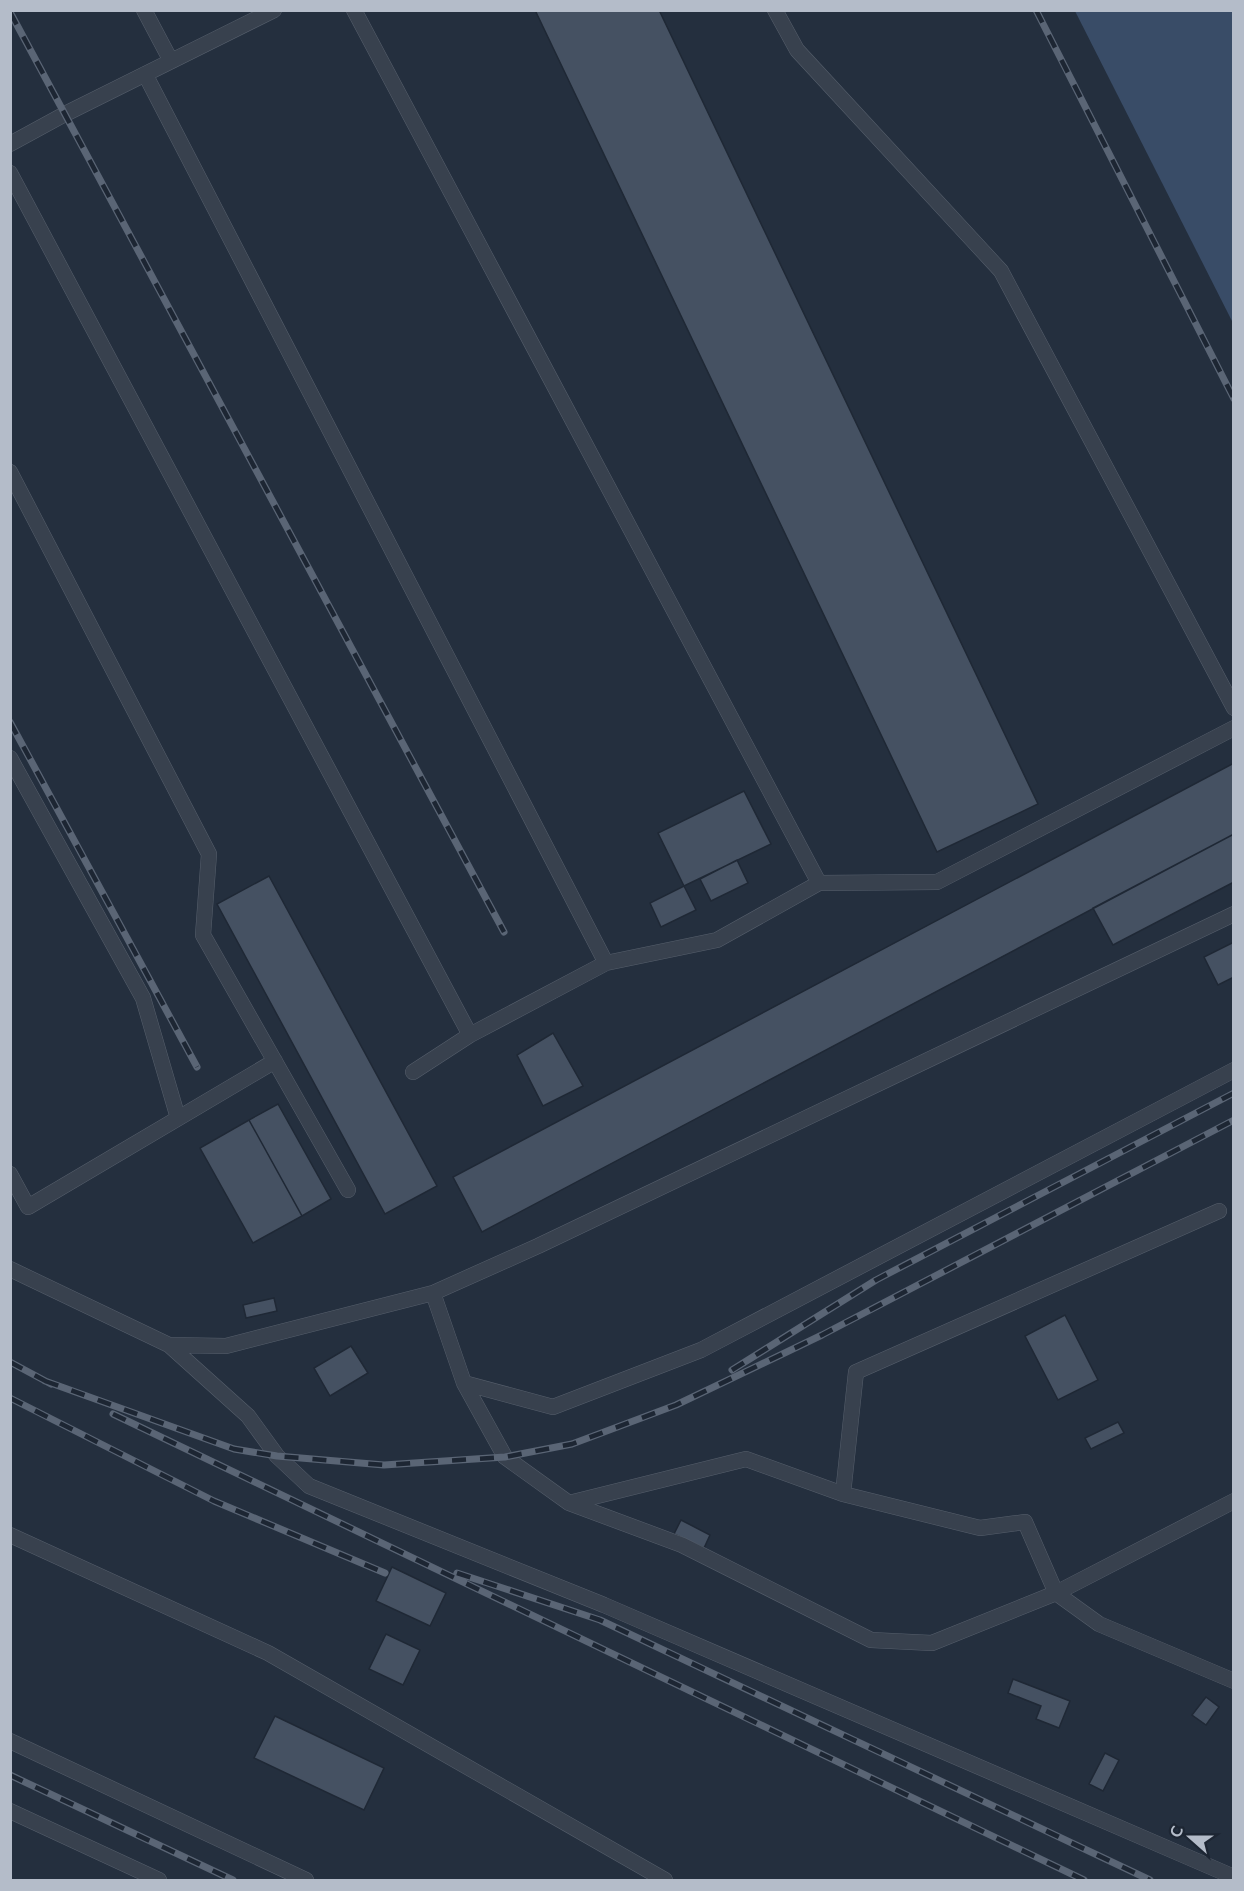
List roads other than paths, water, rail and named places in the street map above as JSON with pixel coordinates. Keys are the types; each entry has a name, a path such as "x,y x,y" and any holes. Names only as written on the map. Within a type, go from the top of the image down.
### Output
{"lane":[{"path":"144,10 171,61"},
{"path":"10,144 273,10"},
{"path":"354,10 819,883"},
{"path":"775,10 797,50 1001,271 1233,708"},
{"path":"145,74 606,963"},
{"path":"10,173 470,1035"},
{"path":"10,472 209,854 203,935 348,1190"},
{"path":"413,1072 470,1035 606,963 717,940 819,883 937,882 1233,728"},
{"path":"10,758 143,998 178,1118"},
{"path":"169,1345 226,1346 433,1293 538,1246 1233,914"},
{"path":"10,1174 28,1206 275,1061"},
{"path":"465,1383 553,1407 701,1350 1233,1070"},
{"path":"843,1494 856,1372 1219,1211"},
{"path":"10,1269 169,1345 248,1416 278,1456 309,1486 604,1605 1233,1877"},
{"path":"433,1293 465,1383 505,1457 570,1503 682,1545 871,1640 932,1642 1056,1593 1233,1501"},
{"path":"570,1503 746,1459 843,1494 980,1528 1025,1522 1056,1593 1099,1624 1233,1681"},
{"path":"10,1534 268,1653 666,1881"},
{"path":"10,1741 306,1881"},
{"path":"10,1811 159,1881"}],"water":[{"path":"1075,11 1233,11 1233,323"}],"railway":[{"path":"1036,10 1234,399"},
{"path":"10,12 504,932"},
{"path":"10,722 197,1067"},
{"path":"732,1370 876,1280 1234,1093"},
{"path":"45,1381 234,1449 277,1456 384,1465 505,1457 572,1444 676,1405 822,1335 1234,1120"},
{"path":"10,1362 51,1384"},
{"path":"10,1398 214,1501 385,1573"},
{"path":"113,1414 1084,1880"},
{"path":"457,1573 600,1620 1150,1880"},
{"path":"10,1775 233,1880"}]}
